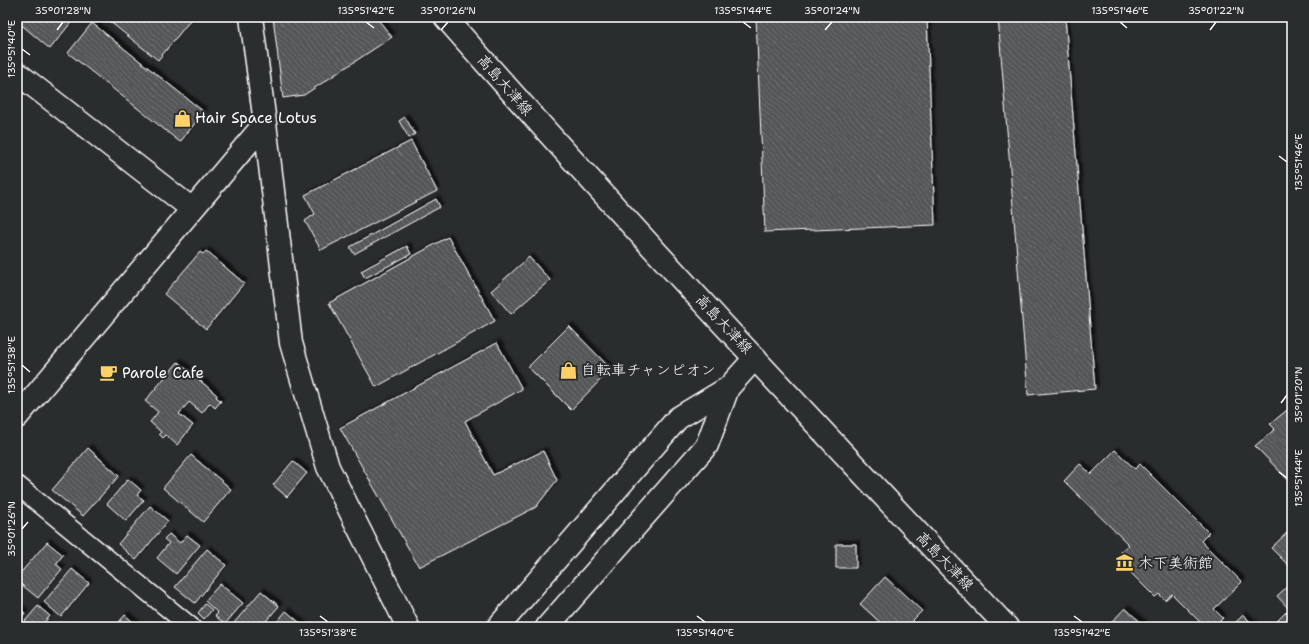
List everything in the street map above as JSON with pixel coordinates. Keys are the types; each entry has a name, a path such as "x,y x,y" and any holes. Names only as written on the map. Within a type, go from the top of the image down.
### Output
{"street":[{"path":"251,17 265,123 290,343 328,467 408,627"},
{"name":"高島大津線","path":"445,17 545,130 833,443 1007,627"},
{"path":"17,73 192,209"},
{"path":"17,417 265,123"},
{"path":"498,627 678,418 728,388 755,358"},
{"path":"547,627 707,445 728,388"}],"lane":[{"path":"17,485 191,627"}],"building":[{"path":"17,17 69,17 73,20 50,49 17,21"},
{"path":"104,17 193,17 158,60"},
{"path":"273,17 376,17 392,37 304,95 283,98"},
{"path":"756,17 927,17 935,225 765,232"},
{"path":"998,17 1065,17 1095,389 1028,395"},
{"path":"92,23 204,112 180,142 68,53"},
{"path":"405,117 415,134 409,138 399,121"},
{"path":"411,141 437,191 321,250 305,221 315,214 305,195"},
{"path":"436,199 440,207 354,254 350,247"},
{"path":"448,237 495,321 376,387 329,303"},
{"path":"407,246 411,254 365,278 361,271"},
{"path":"206,251 244,283 206,329 164,294 200,252 203,254"},
{"path":"529,257 550,280 511,314 491,291"},
{"path":"569,326 611,369 571,410 528,367"},
{"path":"497,343 522,389 465,421 493,475 543,451 557,480 536,507 419,567 340,428"},
{"path":"178,362 217,395 216,397 221,401 215,408 210,403 202,413 189,402 179,414 193,425 177,445 166,435 163,438 159,434 161,432 150,422 158,412 145,401"},
{"path":"1292,406 1292,484 1255,446 1275,429 1270,424"},
{"path":"88,448 119,476 83,516 52,490"},
{"path":"1115,450 1135,469 1140,464 1209,533 1201,541 1242,582 1214,609 1223,618 1214,627 1205,627 1172,594 1165,600 1159,594 1155,597 1121,563 1126,558 1121,552 1129,545 1064,481 1080,464 1091,474"},
{"path":"191,455 231,489 203,522 163,488"},
{"path":"293,461 307,473 287,497 273,485"},
{"path":"128,479 141,490 137,495 144,500 126,521 107,504"},
{"path":"150,506 168,521 136,560 118,544"},
{"path":"1292,528 1292,567 1291,568 1271,548"},
{"path":"169,534 180,543 187,535 200,545 176,574 157,558 169,543 164,539"},
{"path":"47,542 63,555 56,564 62,569 38,598 17,581 17,577"},
{"path":"836,544 856,544 856,568 836,568"},
{"path":"207,549 226,565 195,603 175,587"},
{"path":"72,569 89,583 61,617 44,602"},
{"path":"885,577 922,611 906,627 885,627 860,604"},
{"path":"1292,582 1292,627 1277,627 1274,624 1289,609 1277,596"},
{"path":"220,584 243,603 225,624 215,616 218,613 205,601"},
{"path":"261,591 279,606 261,627 239,627 234,623"},
{"path":"205,604 212,610 204,619 198,613"},
{"path":"38,606 50,616 41,627 20,627"},
{"path":"17,607 25,613 17,622"},
{"path":"1125,608 1146,627 1107,627"},
{"path":"286,611 305,627 273,627"},
{"path":"125,615 139,627 115,627"},
{"path":"1243,615 1256,627 1240,627 1235,623"}],"place":[{"name":"Hair Space Lotus","path":"182,118"},
{"name":"自転車チャンピオン","path":"568,370"},
{"name":"Parole Cafe","path":"109,373"},
{"name":"木下美術館","path":"1125,563"}]}
